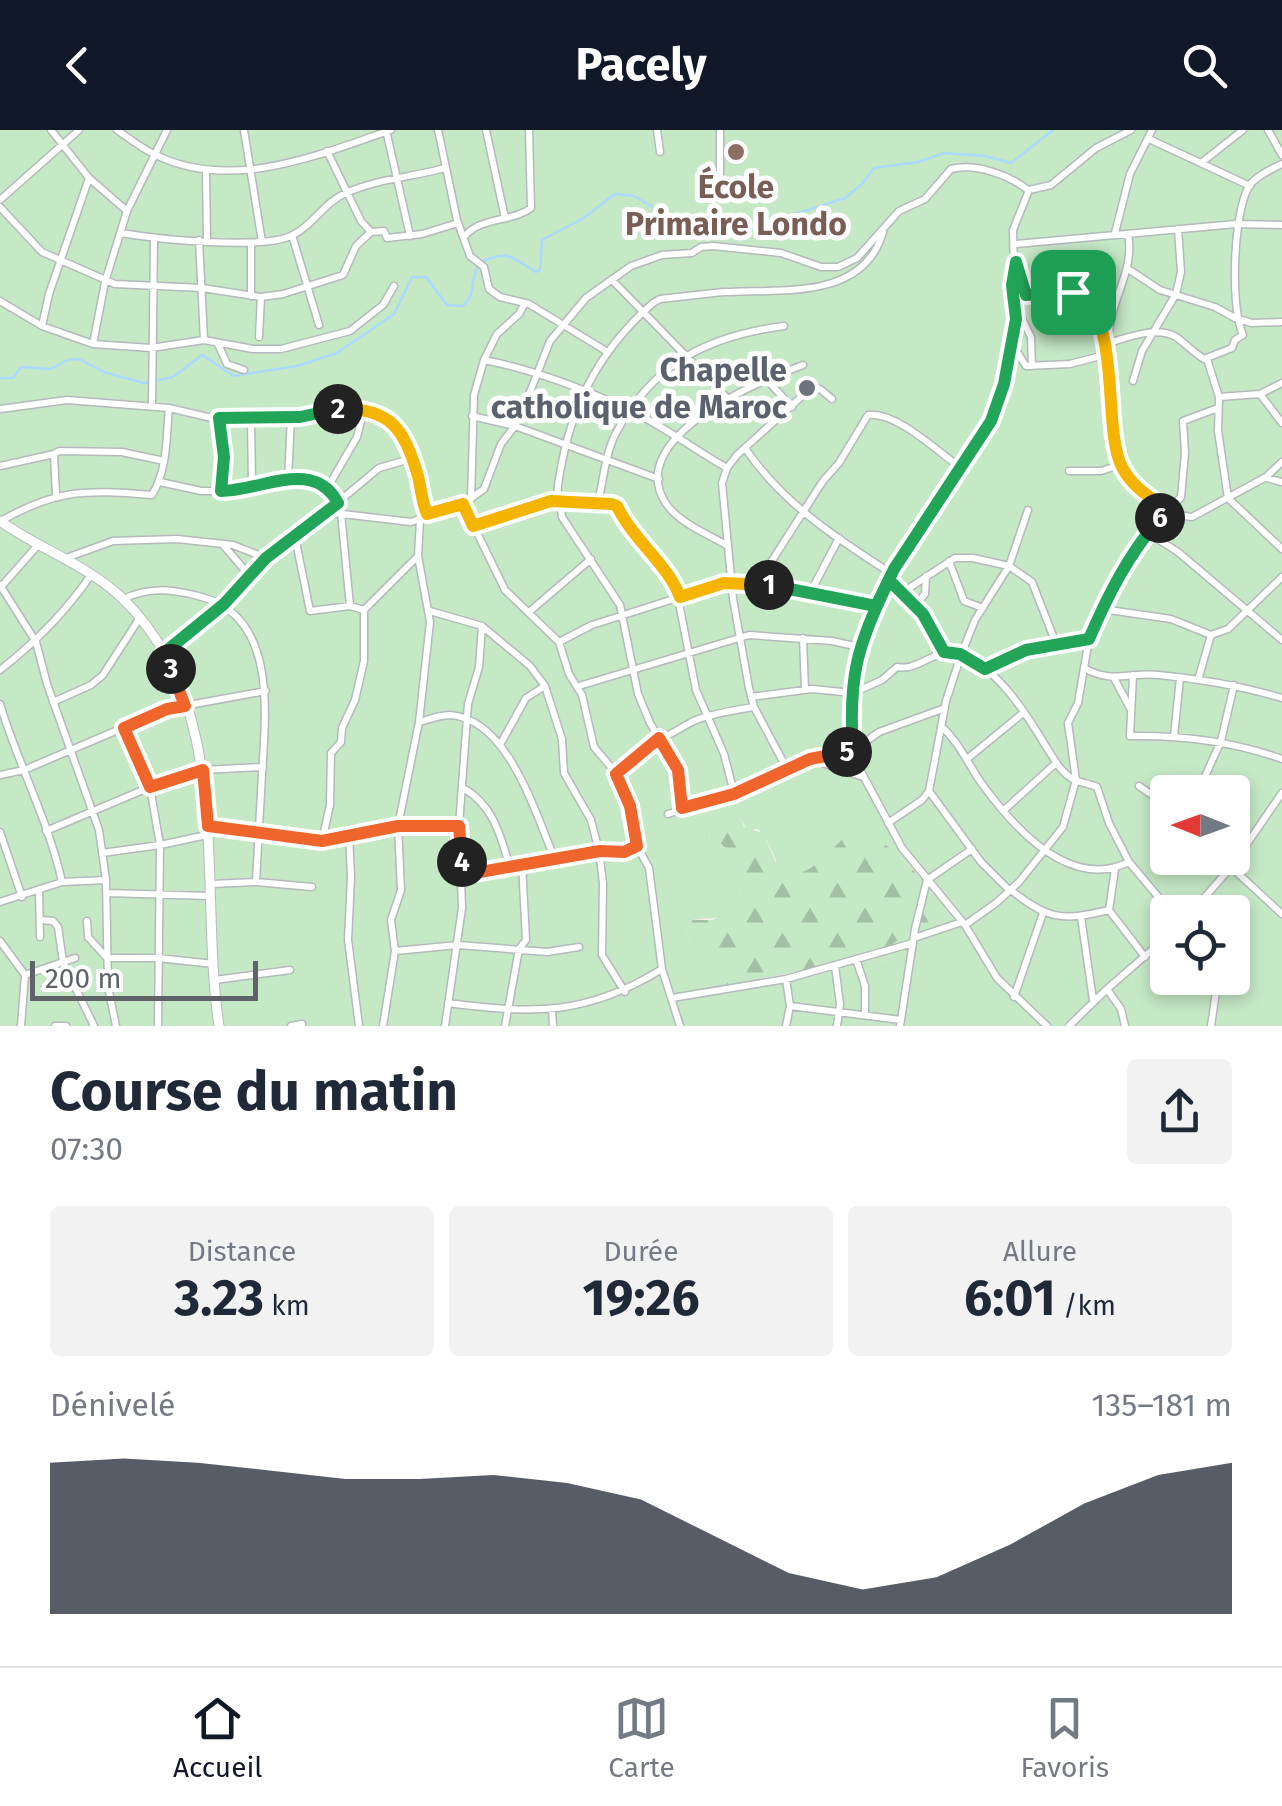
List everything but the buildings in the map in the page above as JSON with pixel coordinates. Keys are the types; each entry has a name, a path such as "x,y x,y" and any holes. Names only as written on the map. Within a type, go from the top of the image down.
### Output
{"street":[{"path":"51,130 90,178 127,211"},
{"path":"79,130 0,204 42,252 105,282 202,288 261,297 343,275 356,246 370,232 384,231 387,238 410,236 458,223"},
{"path":"116,130 156,156 206,171 252,169 327,151 388,130 410,236"},
{"path":"93,344 105,282 127,211 167,130"},
{"path":"244,130 262,242"},
{"path":"438,130 458,223 489,288 500,297 525,303 606,351"},
{"path":"486,130 505,218"},
{"path":"464,237 472,228 531,208 529,130"},
{"path":"656,130 660,152"},
{"path":"720,130 720,177"},
{"path":"323,516 341,513 397,520 424,517 463,504 484,489 501,444 515,426 546,348 586,298 631,266 713,246 781,253 821,267 838,267 857,258 899,211 925,199 946,173 956,167 1000,175 1029,190 1051,185 1096,148 1130,130"},
{"path":"1201,162 1243,130"},
{"path":"1268,130 1282,155"},
{"path":"1115,233 1130,174 1151,134 1250,186"},
{"path":"327,151 370,232"},
{"path":"1012,342 1023,364 1032,366 1070,364 1153,334 1172,334 1197,355 1207,358 1232,348 1243,335 1235,318 1236,224 1250,186 1282,164"},
{"path":"121,233 154,239 262,242 292,235 328,203 347,192 445,168"},
{"path":"204,340 206,171"},
{"path":"42,326 90,178"},
{"path":"1029,190 1014,230 1016,262 1012,285 1016,306 1031,338 1032,366"},
{"path":"1016,244 1236,224 1282,225"},
{"path":"682,808 678,770 644,709 622,616 612,591 562,517 559,500 564,445 606,351 644,310 665,298 793,290 836,282 867,262 884,227"},
{"path":"1133,380 1155,324 1176,294 1181,272 1178,229"},
{"path":"1128,234 1128,269 1113,309 1108,348 1120,465 1136,487 1167,510 1192,517 1266,477 1282,462"},
{"path":"292,235 318,325"},
{"path":"152,406 154,239"},
{"path":"251,243 252,296"},
{"path":"1016,262 1026,295 1073,292 1080,296 1093,312 1108,348"},
{"path":"1128,269 1160,290 1216,307 1235,318 1252,323 1282,322"},
{"path":"612,281 727,398"},
{"path":"0,301 42,326 93,344 151,348 204,340 281,349 334,337 367,320 383,305 394,286"},
{"path":"259,337 261,297"},
{"path":"471,499 472,416 484,360 497,334 525,303"},
{"path":"1016,306 1004,384 991,421 890,577 859,648 852,692 853,751 862,777 888,824 927,880 964,924 997,978 1048,1026"},
{"path":"598,503 615,435 657,375 687,356 735,336 784,326"},
{"path":"218,344 227,364 244,370"},
{"path":"1207,358 1219,397 1218,431 1228,498 1282,549"},
{"path":"484,360 536,375 631,412 726,468"},
{"path":"729,547 671,509 661,493 659,480 667,454 688,425 727,398 803,365"},
{"path":"766,378 792,407"},
{"path":"1219,397 1260,394 1282,383"},
{"path":"787,770 754,707 721,492 726,468 812,387 832,399"},
{"path":"1260,394 1282,423"},
{"path":"0,409 67,400 251,419 364,409 389,418 396,426 410,459 424,517 418,556 430,611 419,722 398,826 401,890 391,920 395,951 384,1026"},
{"path":"170,408 160,482 152,495 56,494 1,521 66,558 123,600 164,653 185,706 203,770 218,1026"},
{"path":"672,998 835,966 964,924 1010,890 1047,851 1063,826 1076,780 1068,722 1078,703 1089,639 1121,572 1180,496 1185,453 1183,420 1218,408"},
{"path":"328,487 357,437 364,409"},
{"path":"757,584 868,415 892,419 961,468"},
{"path":"472,416 515,426 659,480"},
{"path":"219,418 224,457 221,491"},
{"path":"288,479 291,418"},
{"path":"251,419 252,485"},
{"path":"744,448 764,477 802,512 890,577 915,605 944,652"},
{"path":"0,466 58,451 132,453 164,461"},
{"path":"54,454 56,494"},
{"path":"164,653 224,604 266,558 379,468 410,459"},
{"path":"1069,472 1101,471 1120,465"},
{"path":"1266,477 1282,482"},
{"path":"160,482 201,491 288,479 315,480 328,487 341,513 350,606"},
{"path":"473,526 559,500 617,506 624,523 669,577 680,597 688,653 734,794"},
{"path":"463,504 500,583 559,642 570,674 579,686 594,747 616,774 630,806 637,846 649,868 662,969 677,1025"},
{"path":"888,824 929,792 960,654 1010,566 1028,510"},
{"path":"1148,533 1178,552 1282,640"},
{"path":"295,538 310,611 350,606 364,610"},
{"path":"810,592 838,538"},
{"path":"66,558 113,542 177,539 248,548 266,558"},
{"path":"38,545 0,586 36,642 53,702 93,810 106,880 108,987 116,1026"},
{"path":"223,545 249,575"},
{"path":"322,841 330,805 331,753 341,742 364,661 364,610 418,556"},
{"path":"903,592 949,561 973,558 1010,566 1032,582 1057,646"},
{"path":"529,612 591,559"},
{"path":"949,561 964,601 983,608"},
{"path":"0,670 66,612 91,575"},
{"path":"915,605 925,594 926,576"},
{"path":"1102,609 1171,619 1211,636 1228,629 1282,578"},
{"path":"559,642 581,630 712,584 757,584 876,606"},
{"path":"123,600 151,589 224,604 240,620 255,648 264,671 266,691 256,882"},
{"path":"430,611 482,626 530,666 545,686 562,739 564,773 591,820 600,851 604,883 602,955 626,992"},
{"path":"53,702 90,686 103,675 139,619"},
{"path":"445,1026 458,945 463,875 459,826 467,719 480,666 482,626"},
{"path":"1198,680 1211,636"},
{"path":"579,686 741,637 803,638 859,648"},
{"path":"803,638 805,690"},
{"path":"985,669 1013,654 1089,639"},
{"path":"752,696 805,690 852,692 882,680 897,667 906,670 944,652 960,654 985,669 1023,713 1056,764 1076,780 1097,786 1109,823 1129,862 1156,895"},
{"path":"1083,668 1103,678 1133,675 1198,680 1282,698"},
{"path":"1133,675 1130,736 1221,741 1282,759"},
{"path":"1114,678 1131,711"},
{"path":"1174,736 1180,678"},
{"path":"500,744 526,698 545,686"},
{"path":"1206,775 1221,741 1234,686"},
{"path":"0,775 24,770 167,709 266,691"},
{"path":"0,704 55,850 62,882"},
{"path":"616,774 659,738 706,716 754,707"},
{"path":"668,814 734,794 810,759 853,751 879,732 945,708"},
{"path":"967,759 1023,713"},
{"path":"419,722 445,715 467,719 500,744 556,859"},
{"path":"942,726 1002,810 1047,851 1085,870 1115,868 1129,862"},
{"path":"124,728 150,787 160,846 158,1026"},
{"path":"810,759 862,777"},
{"path":"1002,810 1056,764"},
{"path":"46,831 150,787 203,770 263,767"},
{"path":"1139,786 1150,794"},
{"path":"463,788 474,794 488,811 502,838 509,865"},
{"path":"929,792 972,849 1010,890 1044,913 1069,918 1109,910"},
{"path":"1250,839 1282,793"},
{"path":"102,853 160,846 208,830 259,831 322,841 398,826 459,826"},
{"path":"0,832 22,897"},
{"path":"349,835 348,940 360,1026"},
{"path":"463,875 600,851 624,852 637,846"},
{"path":"790,1006 862,1014 900,1023 927,880 972,849"},
{"path":"505,1026 520,950 526,940 522,863"},
{"path":"1115,868 1109,910 1144,957"},
{"path":"1207,895 1224,875"},
{"path":"1240,875 1282,914"},
{"path":"0,902 62,882 106,880"},
{"path":"212,884 312,886"},
{"path":"39,890 40,937"},
{"path":"106,893 213,896"},
{"path":"1014,997 1044,913"},
{"path":"1081,917 1094,1000"},
{"path":"40,920 53,921 58,927 63,962 94,1026"},
{"path":"87,921 88,937 107,958 214,964"},
{"path":"0,941 25,975 21,1026"},
{"path":"395,951 458,945 547,952 579,947"},
{"path":"1069,1026 1150,952"},
{"path":"25,975 75,958"},
{"path":"856,959 864,986 862,1014 856,1026"},
{"path":"835,966 840,1011 837,1026"},
{"path":"447,1003 507,1011 552,1010 626,992 662,969"},
{"path":"215,980 290,970"},
{"path":"786,978 790,1006 786,1026"},
{"path":"1107,989 1121,1010 1125,1026"},
{"path":"1211,1026 1216,995"},
{"path":"552,1010 553,1026"},
{"path":"291,1026 302,1024"},
{"path":"56,1026 66,1026"}],"green space":[{"path":"0,130 1282,130 1282,1026 0,1026","holes":["740,817 747,830 758,829 788,875 813,867 844,838 856,833 871,836 919,875 955,917 928,929 912,927 909,935 893,943 886,961 859,955 796,974 722,986 710,962 691,947 684,923 725,916 738,908 740,891 728,850 710,841 709,831 723,821"]},
{"path":"740,817 744,827 763,833 775,861 821,861 846,835 856,831 867,833 909,865 955,917 928,929 910,931 891,946 891,956 886,961 865,959 721,986 710,962 691,947 684,923 712,920 738,908 740,891 728,850 710,841 709,831 723,821"}],"waterway":[{"path":"483,261 506,256 536,272 540,270 542,240 582,219 615,194 634,196 666,215 760,230 845,198 874,168 918,162 944,153 985,156 1011,163 1053,130"},
{"path":"0,378 13,378 21,367 51,369 67,360 79,359 104,372 144,383 173,377 202,355 234,376 297,366 337,353 394,314 412,277 426,277 447,305 462,306 470,298 478,267"}],"place":[{"name":"École Primaire Londo","path":"736,152"},
{"name":"Chapelle catholique de Maroc","path":"807,388"}],"route":[{"path":"1016,262 1026,295 1073,292 1093,312 1108,348 1120,465 1136,487 1167,510 1114,584 1089,639 1026,650 985,669 960,654 944,652 923,614 889,580 856,655 851,718 853,751 810,759 734,794 682,808 678,770 659,738 616,774 630,806 637,846 624,852 600,851 463,875 459,826 398,826 322,841 208,826 203,770 150,787 124,728 167,709 185,706 164,653 224,604 266,558 338,503 328,487 315,480 262,482 221,491 224,457 219,418 300,417 336,409 364,409 389,418 396,426 417,472 427,514 463,504 473,526 551,501 612,504 680,597 712,584 757,584 876,606 894,569 972,453 1002,394 1016,319 1012,285 1016,262"}]}
